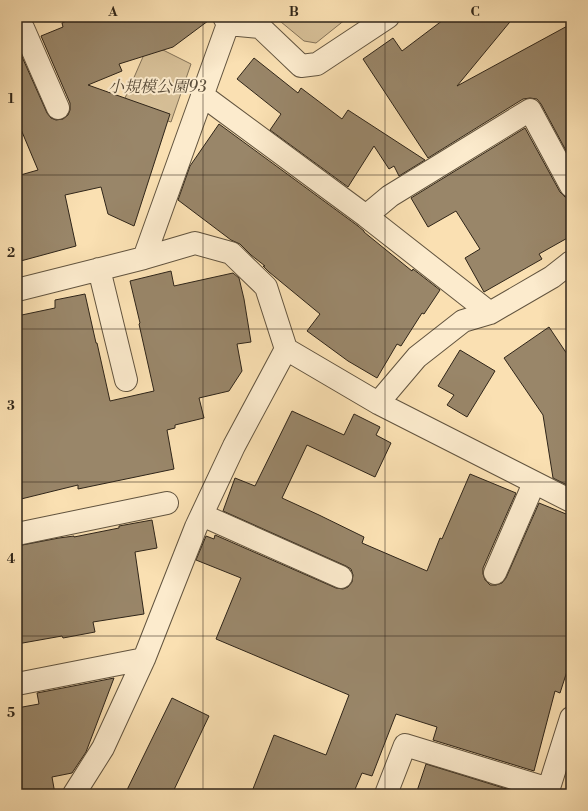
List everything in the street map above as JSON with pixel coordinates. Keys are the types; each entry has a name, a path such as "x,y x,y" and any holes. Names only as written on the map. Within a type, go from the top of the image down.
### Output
{"street":[{"path":"144,258 202,95 226,20 260,27 301,66 316,64 377,20"},
{"path":"26,25 58,108"},
{"path":"202,95 366,216 490,313"},
{"path":"366,216 390,196 530,110 571,186"},
{"path":"17,290 144,258 195,242 231,252 266,287 286,349 378,403 571,501"},
{"path":"378,403 417,357 463,321 490,313 552,277 571,262"},
{"path":"99,269 126,380"},
{"path":"74,794 103,748 144,659 202,515 234,446 286,349"},
{"path":"495,573 534,483"},
{"path":"17,534 167,503"},
{"path":"202,515 341,577"},
{"path":"17,684 144,659"},
{"path":"386,794 405,745 548,791 571,718"}],"green space":[{"path":"275,17 343,17 346,19 316,43 304,41"},
{"name":"小規模公園93","path":"149,43 191,64 171,122 122,105"}],"building":[{"path":"75,17 212,18 173,47 119,64 122,71 88,85 170,114 134,226 108,214 101,187 65,195 76,246 17,262 17,176 38,170 17,120 17,51 19,50 47,113 51,118 56,120 63,119 68,115 70,103 41,36 63,27 62,23"},
{"path":"447,17 514,17 457,86 571,24 571,160 541,104 537,99 530,98 523,99 428,158 363,59 393,38 402,51"},
{"path":"254,58 298,93 301,88 342,119 348,110 425,160 399,176 394,166 389,169 374,146 348,187 270,130 281,114 237,79"},
{"path":"219,124 358,226 412,271 413,269 440,290 424,314 422,313 401,346 397,344 377,378 348,361 307,331 320,314 269,272 263,266 265,266 240,244 231,240 178,200 190,166"},
{"path":"525,128 560,192 565,197 571,198 571,236 539,254 542,259 484,292 465,258 480,249 456,211 428,227 411,198"},
{"path":"171,271 174,286 233,273 239,278 251,342 237,344 242,371 229,391 199,398 204,418 175,425 175,428 167,430 174,469 78,489 78,485 17,500 17,316 55,308 55,300 85,294 110,401 154,391 130,281"},
{"path":"549,327 571,360 571,487 553,478 543,415 504,358"},
{"path":"460,350 495,371 467,417 447,405 454,395 438,386"},
{"path":"292,411 344,435 354,414 380,427 376,435 391,443 375,477 307,445 282,498 364,537 362,543 427,571 440,538 442,539 470,474 516,493 483,568 485,580 490,585 502,583 506,578 539,503 571,516 571,659 560,693 555,691 534,771 433,740 437,727 396,714 372,776 362,773 353,794 251,794 274,735 326,755 349,695 216,639 241,578 196,560 206,536 214,539 215,535 336,588 343,589 348,587 352,582 353,575 351,569 346,566 223,511 235,478 255,486"},
{"path":"152,520 157,548 135,552 144,614 93,622 95,632 17,644 17,546 59,538 74,537"},
{"path":"114,678 86,752 72,773 52,777 55,794 20,794 17,772 17,708 39,704 37,693"},
{"path":"172,698 209,716 172,794 125,794"},
{"path":"426,764 523,794 416,794"}]}
